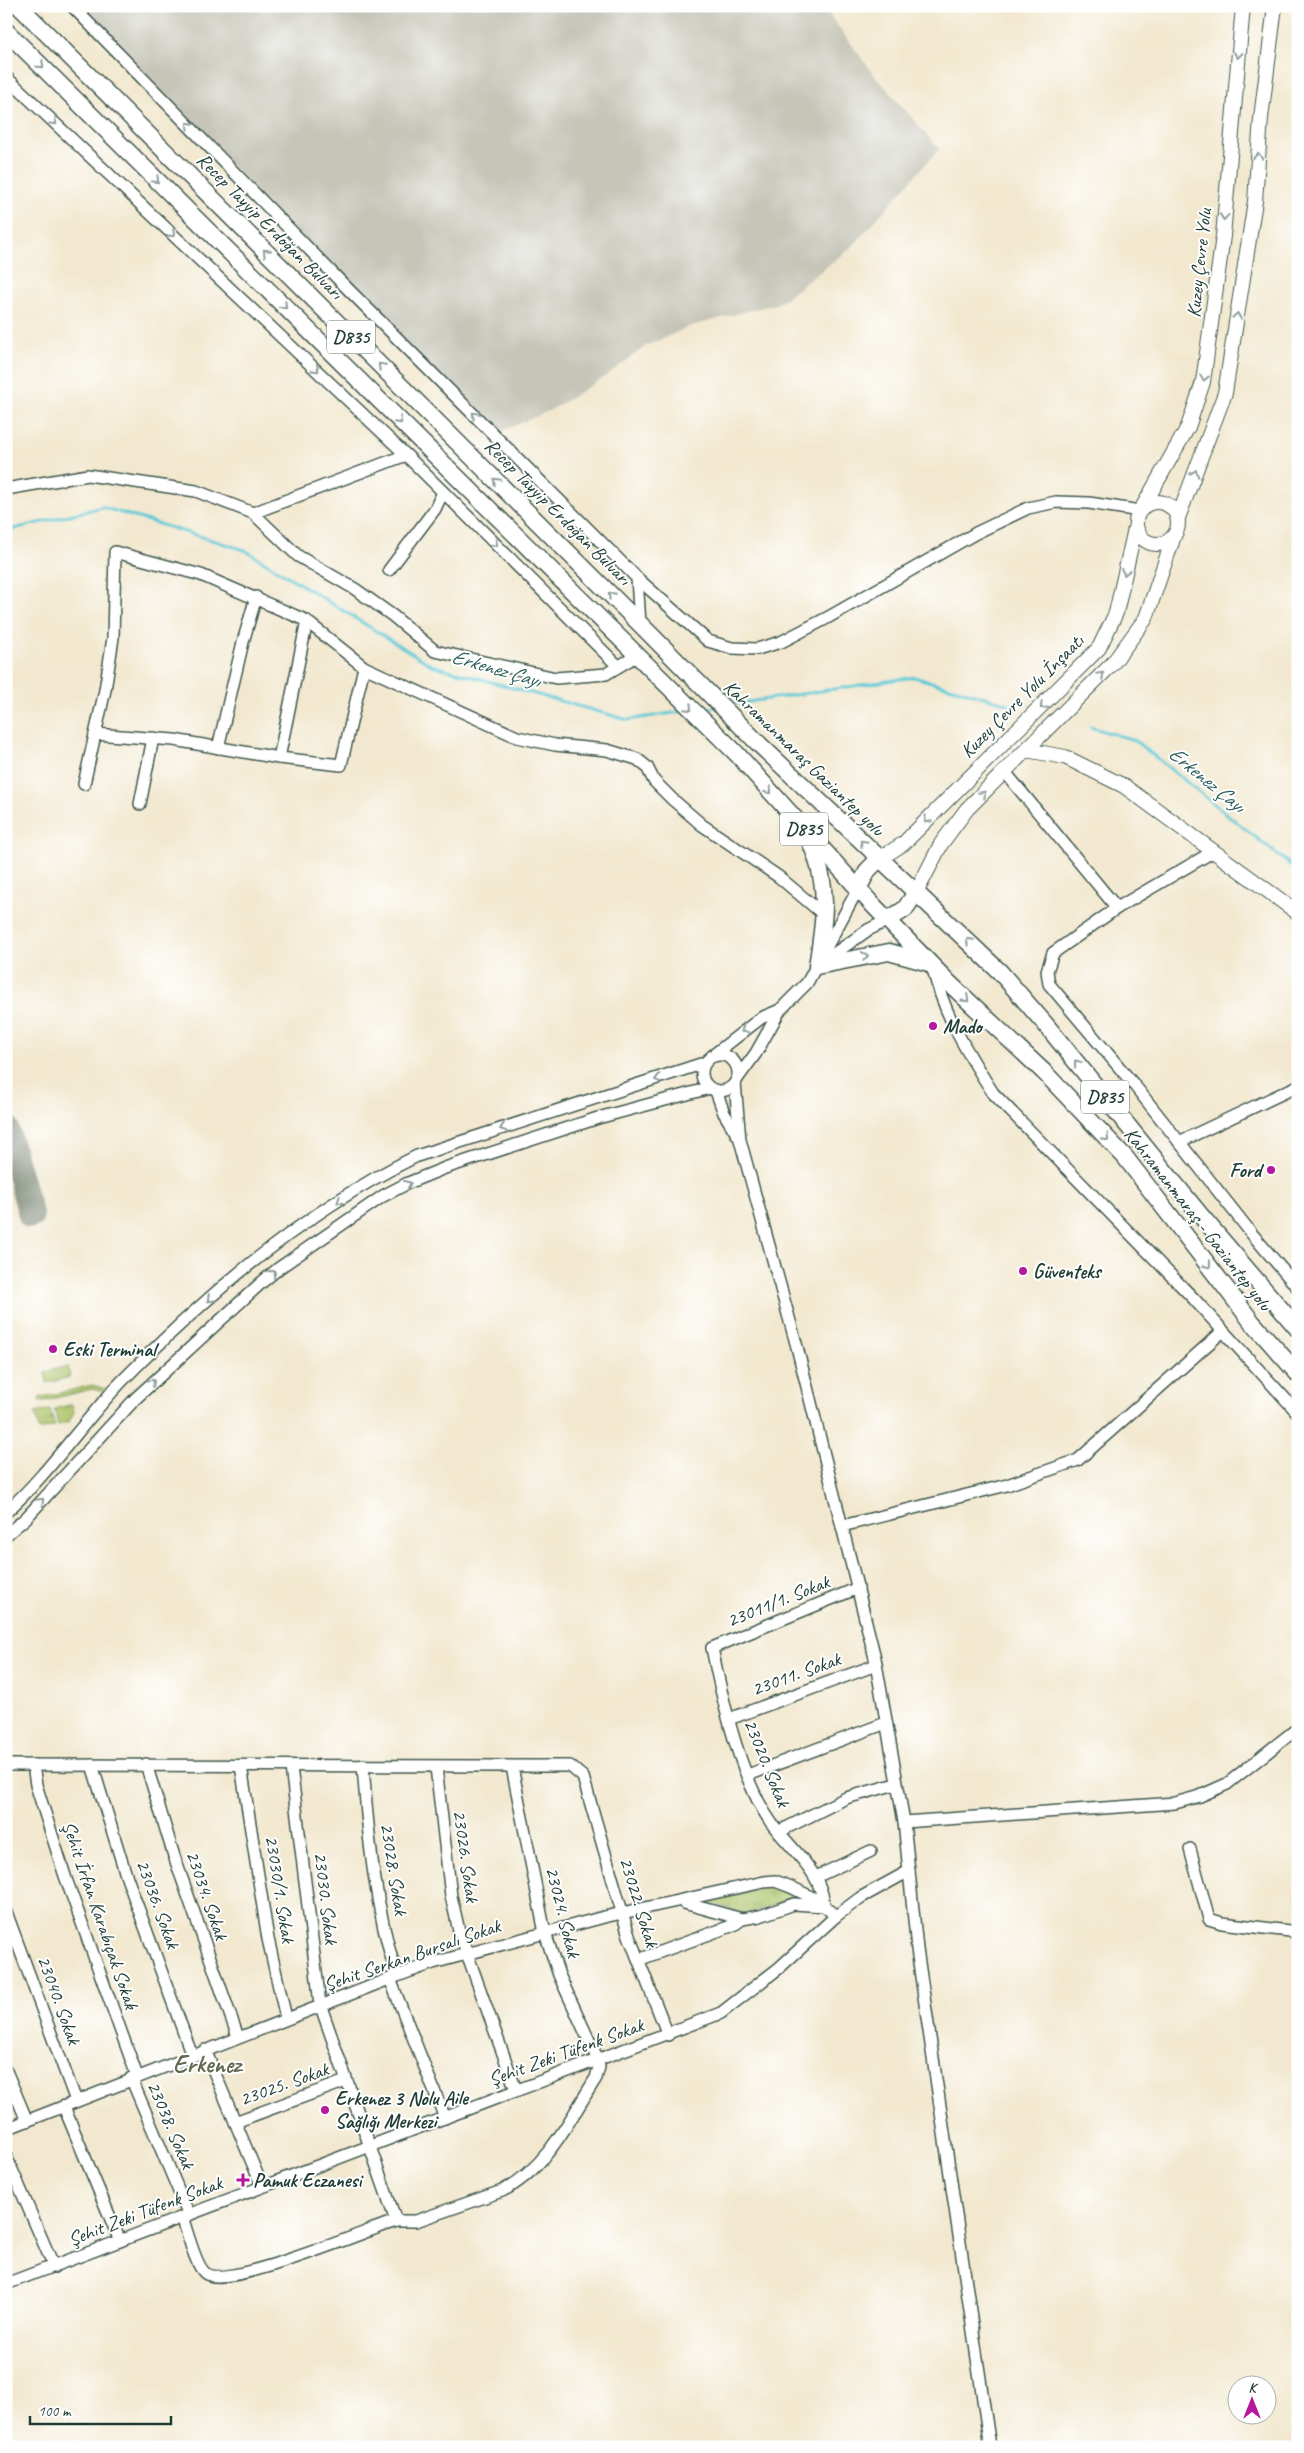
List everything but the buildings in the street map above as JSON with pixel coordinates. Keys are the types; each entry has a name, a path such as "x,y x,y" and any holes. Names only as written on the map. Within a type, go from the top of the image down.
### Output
{"highway":[{"name":"Recep Tayyip Erdoğan Bulvarı","path":"19,6 682,668"},
{"name":"D835","path":"6,31 736,754 858,889"},
{"name":"Kahramanmaraş Gaziantep yolu","path":"682,668 760,745 899,876"},
{"path":"806,832 816,855 824,887 824,916 817,966 890,952 932,964"},
{"path":"858,889 868,870 879,859"},
{"name":"Kahramanmaraş - Gaziantep yolu","path":"899,876 917,891 1000,972 1040,1018 1202,1217 1298,1329"},
{"name":"Kahramanmaraş - Gaziantep yolu","path":"858,889 948,982 1044,1072 1125,1157 1252,1322 1298,1374"},
{"path":"888,920 905,909 917,891"}],"main road":[{"name":"Kuzey Çevre Yolu","path":"1138,517 1188,426 1203,382 1223,236 1244,6"},
{"path":"917,891 941,844 967,809 1113,663 1146,618 1178,524 1178,518 1225,392 1256,201 1261,118 1275,6"},
{"path":"1174,536 1162,543 1148,541 1138,531 1138,517 1146,505 1159,502 1171,507 1178,518"},
{"name":"Kuzey Çevre Yolu İnşaatı","path":"879,859 903,844 1099,648 1116,613 1138,517"},
{"path":"1026,750 1065,757 1124,786 1298,912"}],"street":[{"path":"72,6 343,284 637,578 708,641 732,648 757,649 781,642 976,534 1028,508 1056,502 1106,505 1138,517"},
{"path":"6,77 406,455 618,666"},
{"path":"253,512 406,455"},
{"path":"6,489 88,475 196,491 253,512 298,556 355,589 393,616 435,651 556,678 606,674 636,656"},
{"path":"389,570 435,509 444,492"},
{"path":"84,784 105,690 113,638 115,552 201,575 256,597 307,621 364,667 517,737 555,745 607,750 637,759 646,767 654,781 702,825 779,877 824,916"},
{"path":"637,578 640,624"},
{"path":"218,748 243,642 256,597"},
{"path":"279,758 307,621"},
{"path":"95,734 153,738 279,758 341,765 364,667"},
{"path":"140,804 153,738"},
{"path":"1004,772 1117,908"},
{"path":"1214,851 1117,908 1053,953 1048,964 1047,977 1049,984 1298,1288"},
{"path":"6,1535 26,1518 129,1405 279,1268 383,1196 446,1168 598,1118 713,1089 727,1090 736,1081 756,1053 780,1010 807,982 858,889"},
{"path":"817,966 868,930 888,920"},
{"path":"932,964 942,1002 969,1056 993,1093 1223,1331 1298,1413"},
{"path":"740,1140 724,1113 713,1089 703,1080 702,1068 708,1060 761,1018 780,1010"},
{"path":"6,1512 114,1392 162,1343 246,1266 377,1176 417,1156 708,1060 724,1055 734,1062 738,1073 736,1081 740,1140 797,1347 876,1664 904,1822 917,1949 990,2447"},
{"path":"1179,1142 1298,1086"},
{"path":"842,1526 1007,1485 1078,1460 1223,1331"},
{"path":"114,1392 129,1405"},
{"name":"23011/1. Sokak","path":"712,1648 858,1588"},
{"name":"23020. Sokak","path":"712,1648 729,1719 748,1775 770,1821 816,1876 824,1894 824,1906"},
{"name":"23011. Sokak","path":"729,1719 876,1664"},
{"path":"748,1775 886,1723"},
{"path":"904,1822 1175,1803 1200,1796 1227,1784 1298,1728"},
{"name":"23034. Sokak","path":"146,1764 174,1856 238,2037"},
{"path":"6,1765 512,1766"},
{"name":"Şehit İrfan Karabıçak Sokak","path":"33,1765 36,1785 65,1876 134,2077"},
{"name":"23036. Sokak","path":"92,1765 126,1875 192,2055"},
{"name":"23028. Sokak","path":"363,1765 375,1878 393,1977 445,2118"},
{"name":"23030/1. Sokak","path":"240,1766 268,1939 286,2018"},
{"name":"23022. Sokak","path":"512,1766 570,1766 583,1777 622,1913 638,1960 668,2035"},
{"name":"23024. Sokak","path":"512,1766 545,1933 559,1975 598,2060"},
{"name":"23030. Sokak","path":"291,1767 321,2005 396,2220"},
{"name":"23026. Sokak","path":"436,1767 451,1896 466,1954 516,2090"},
{"path":"780,1831 846,1798 896,1784"},
{"path":"1190,1849 1209,1919 1222,1923 1298,1932"},
{"path":"816,1876 871,1851"},
{"name":"Şehit Zeki Tüfenk Sokak","path":"6,2284 516,2090 668,2035 721,2013 779,1968 836,1916 860,1898 909,1871"},
{"name":"Şehit Serkan Bursalı Sokak","path":"6,2129 134,2077 393,1977 466,1954 622,1913 775,1881 817,1900 836,1916"},
{"path":"680,1902 742,1919"},
{"path":"638,1960 734,1924 742,1919 760,1916 794,1904 824,1906"},
{"name":"23040. Sokak","path":"6,1912 76,2101"},
{"path":"204,2050 262,2186"},
{"path":"396,2220 416,2221 513,2186 536,2167 553,2144 596,2078 599,2067 598,2060"},
{"path":"6,2071 26,2120"},
{"name":"23038. Sokak","path":"134,2077 186,2216 202,2271 212,2277 222,2278 308,2254 396,2220"},
{"name":"23025. Sokak","path":"235,2122 346,2081"},
{"path":"64,2106 120,2241"},
{"path":"6,2156 54,2267"}],"shaded area":[{"path":"73,6 823,6 872,72 939,149 851,248 779,303 691,326 646,346 606,376 551,410 502,431 482,422"}],"green space":[{"path":"68,1366 70,1377 47,1383 45,1372"},
{"path":"92,1385 110,1390 109,1393 92,1389 40,1402 39,1398"},
{"path":"72,1404 74,1412 69,1422 58,1425 54,1409"},
{"path":"50,1409 55,1426 39,1430 35,1413"},
{"path":"772,1886 795,1898 750,1913 739,1913 705,1901"}],"waterway":[{"name":"Erkenez Çayı","path":"6,531 102,507 245,550 431,665 628,720 685,711"},
{"name":"Erkenez Çayı","path":"728,705 914,677 1009,704"},
{"name":"Erkenez Çayı","path":"699,709 715,707"},
{"name":"Erkenez Çayı","path":"1090,727 1134,740 1298,871"}],"taxiway":[{"path":"6,1127 31,1216"}],"place":[{"name":"Mado","path":"933,1026"},
{"name":"Ford","path":"1271,1170"},
{"name":"Güventeks","path":"1023,1271"},
{"name":"Eski Terminal","path":"53,1349"},
{"name":"Erkenez 3 Nolu Aile Sağlığı Merkezi","path":"325,2110"},
{"name":"Pamuk Eczanesi","path":"243,2180"}],"district":[{"name":"Erkenez","path":"207,2064"}]}
